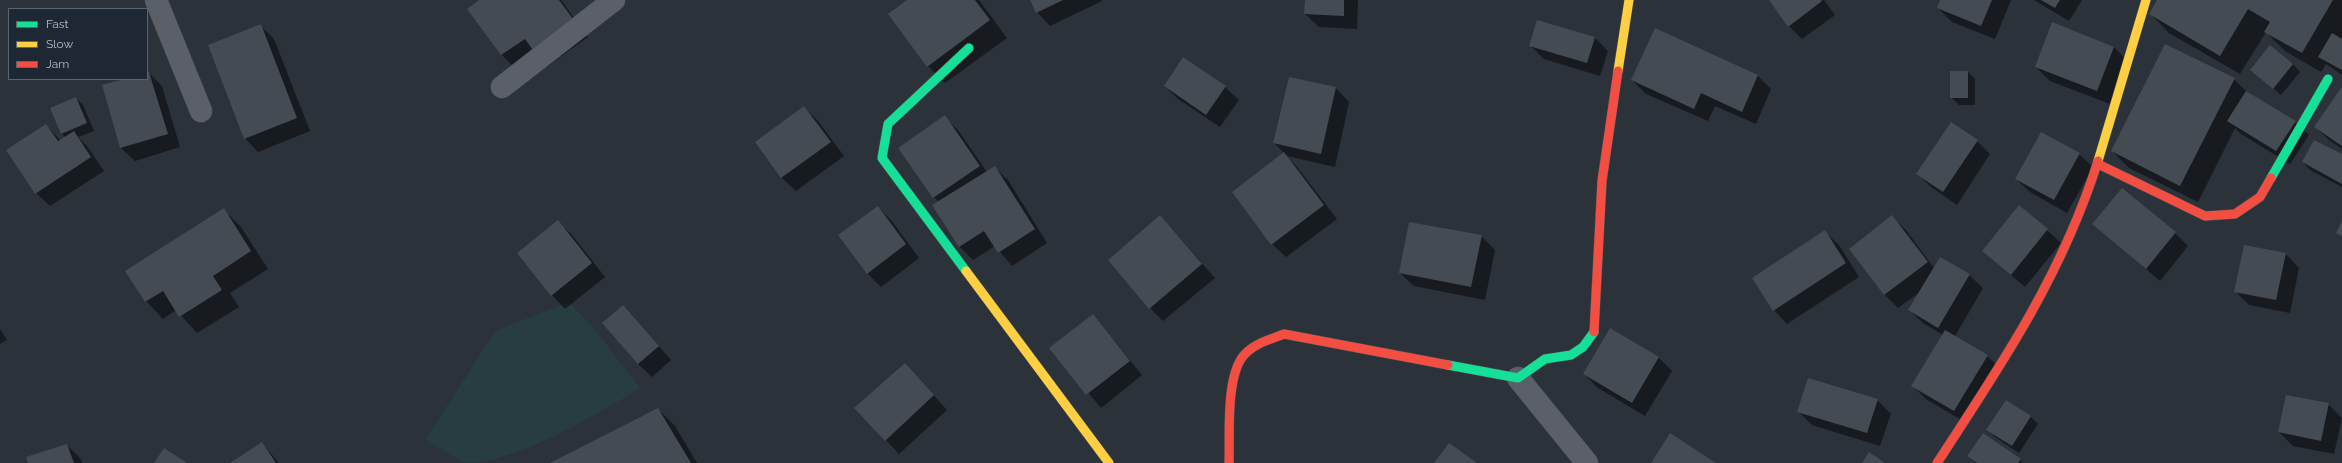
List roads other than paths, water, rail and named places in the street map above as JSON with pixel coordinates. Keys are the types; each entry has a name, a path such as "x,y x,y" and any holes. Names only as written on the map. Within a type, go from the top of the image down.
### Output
{"street":[{"path":"156,0 201,111"},
{"path":"502,87 614,0"},
{"path":"1518,378 1545,359 1571,355 1583,346 1594,332 1602,181 1630,0"},
{"path":"1937,463 2041,299 2075,226 2098,164 2132,40 2146,0"},
{"path":"969,48 888,124 882,158 1109,463"},
{"path":"2098,164 2205,216 2235,214 2260,197 2328,79"},
{"path":"1230,463 1233,384 1242,358 1256,346 1284,334 1518,378 1587,463"}]}
